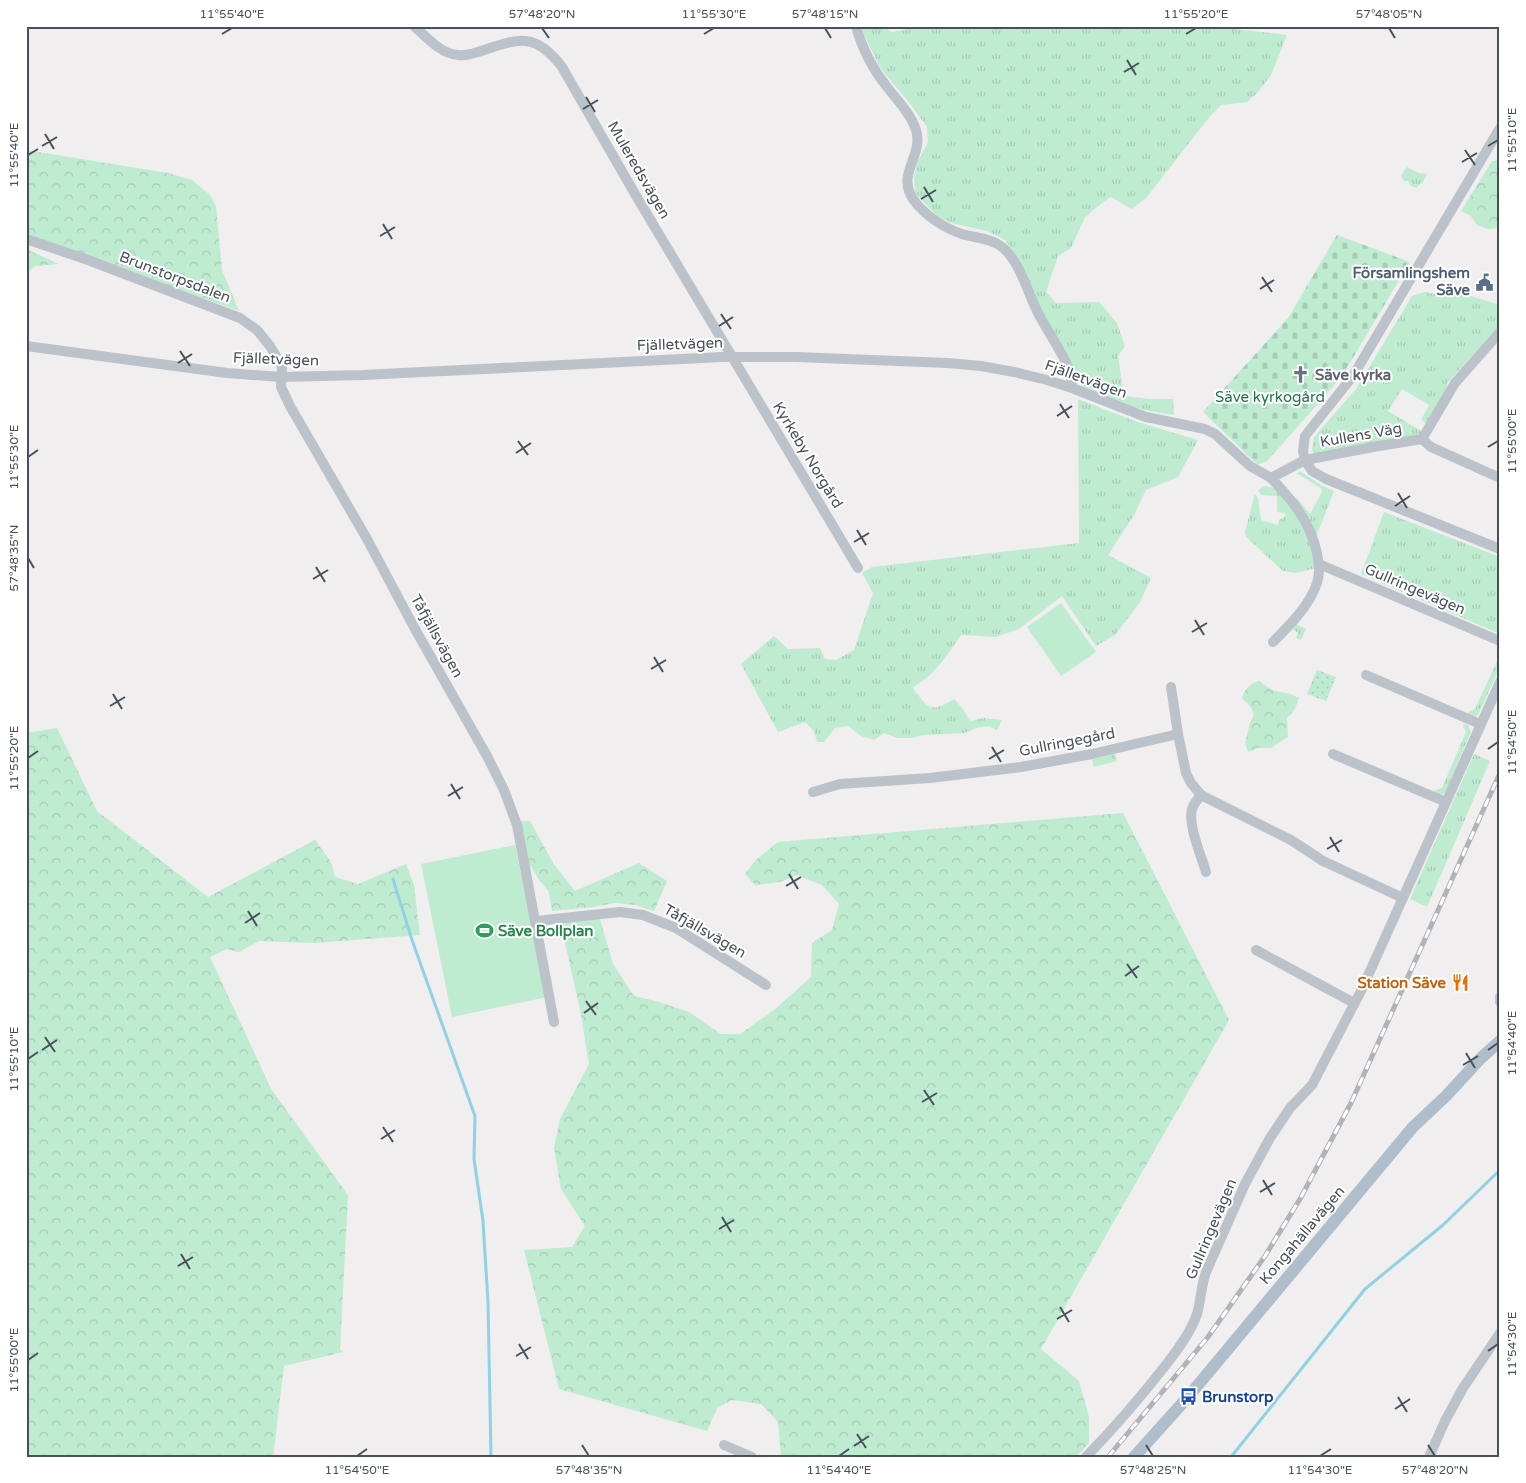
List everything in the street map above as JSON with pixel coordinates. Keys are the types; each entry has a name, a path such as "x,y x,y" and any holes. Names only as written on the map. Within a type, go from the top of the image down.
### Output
{"main road":[{"name":"Kongahällavägen","path":"1134,1457 1188,1397 1413,1127 1500,1041"}],"street":[{"name":"Muleredsvägen","path":"414,26 447,52 458,55 471,54 514,41 527,41 537,44 554,56 733,357"},
{"path":"856,26 869,60 905,109 916,130 917,146 907,180 909,191 914,200 928,214 945,226 962,234 992,241 1006,250 1018,269 1038,312 1066,362 1071,376 1072,388"},
{"path":"1500,128 1353,376 1305,436 1303,451 1305,460 1312,471 1326,479 1500,549"},
{"name":"Brunstorpsdalen","path":"26,239 88,260 240,318 258,330 270,346 282,366 281,377"},
{"name":"Kullens Väg","path":"1422,439 1455,383 1500,332"},
{"name":"Fjälletvägen","path":"26,346 227,373 281,377 363,375 733,357 796,357 974,365 1014,372 1072,388 1146,417 1205,429 1215,434 1250,466 1271,478 1292,500 1310,528 1319,564"},
{"name":"Kyrkeby Norgård","path":"733,357 858,568"},
{"name":"Tåfjällsvägen","path":"281,377 281,387 290,406 367,539 504,790 517,825 554,1022"},
{"name":"Kullens Väg","path":"1305,460 1422,439"},
{"name":"Kullens Väg","path":"1422,439 1431,447 1500,478"},
{"path":"1271,478 1305,460"},
{"path":"1273,642 1291,624 1306,604 1317,583 1319,564"},
{"name":"Gullringevägen","path":"1319,564 1500,641"},
{"path":"1366,675 1480,724"},
{"name":"Gullringevägen","path":"1086,1457 1147,1389 1184,1342 1197,1314 1206,1272 1245,1184 1270,1138 1290,1108 1312,1086 1382,947 1500,682"},
{"path":"1171,687 1186,773 1191,783 1202,795 1291,840 1323,861 1403,898"},
{"name":"Gullringegård","path":"814,792 840,784 930,778 1021,767 1092,754 1178,734"},
{"path":"1333,754 1446,802"},
{"path":"1202,795 1193,808 1191,819 1206,872"},
{"name":"Tåfjällsvägen","path":"536,920 620,912 643,915 676,928 766,985"},
{"path":"1256,950 1354,1003"},
{"path":"1500,997 1500,1002"},
{"path":"1429,1457 1463,1388 1500,1333"},
{"path":"724,1445 752,1457"}],"green space":[{"path":"862,26 884,26 892,32 926,26 1207,26 1287,35 1271,75 1258,92 1247,102 1221,105 1211,115 1146,198 1132,209 1111,197 1085,217 1071,248 1058,256 1046,292 1056,303 1099,302 1117,323 1125,346 1118,356 1124,396 1173,399 1174,415 1149,411 1120,403 1083,387 1074,374 1042,313 1018,258 1005,240 987,231 951,223 937,216 915,193 914,176 918,161 928,142 927,127 881,69 864,35"},
{"path":"26,150 168,173 192,180 210,195 216,206 222,270 239,311 26,236"},
{"path":"1500,160 1500,228 1488,229 1477,225 1471,216 1461,211 1492,161"},
{"path":"1407,167 1418,173 1427,174 1423,182 1416,188 1411,186 1408,181 1404,181 1401,176"},
{"name":"Säve kyrkogård","path":"1337,235 1410,262 1345,371 1267,461 1258,465 1203,412 1288,318"},
{"path":"26,249 59,264 36,266 26,273"},
{"path":"1424,292 1442,295 1464,294 1500,305 1500,325 1448,382 1427,424 1421,420 1429,405 1402,389 1388,411 1421,431 1419,436 1314,454 1312,450 1314,437 1356,389 1412,296"},
{"path":"1078,399 1134,421 1198,440 1178,477 1146,490 1134,515 1108,555 1151,578 1140,602 1115,635 1096,646 1062,596 1019,629 996,637 961,635 930,675 913,688 930,707 946,704 954,699 970,721 984,718 1002,720 997,730 988,726 976,728 965,733 923,735 912,738 897,738 884,733 874,740 861,736 848,726 835,728 824,742 817,742 814,731 805,722 778,732 741,664 774,636 788,649 820,648 825,659 836,660 854,650 873,593 862,573 872,567 1079,543"},
{"path":"1300,471 1334,491 1316,537 1295,498 1310,514 1322,489 1298,474 1295,475"},
{"path":"1265,486 1274,488 1289,500 1312,546 1316,568 1296,573 1283,571 1246,537 1245,532 1255,494 1258,498 1261,520 1278,525 1279,520 1286,516 1284,513 1277,512 1277,496 1261,495 1258,490"},
{"path":"1384,512 1500,557 1500,634 1361,574"},
{"path":"1061,603 1096,652 1061,676 1027,627"},
{"path":"1296,624 1306,629 1301,640 1296,638 1298,633 1293,629"},
{"path":"1498,646 1500,646 1500,667 1478,715 1471,717 1467,715 1468,712 1475,709 1499,657"},
{"path":"1317,670 1336,677 1326,701 1307,694"},
{"path":"1259,681 1272,690 1299,698 1295,709 1287,718 1288,737 1271,748 1258,748 1248,752 1245,743 1254,714 1250,706 1242,698 1248,687"},
{"path":"1464,724 1468,725 1471,732 1445,792 1440,796 1432,793 1442,788 1466,732"},
{"path":"57,728 97,811 208,897 315,840 331,862 335,877 358,884 406,864 414,885 420,935 314,943 259,941 239,952 227,949 210,957 271,1089 348,1195 340,1349 343,1352 284,1366 273,1457 26,1457 26,733"},
{"path":"1115,754 1117,761 1094,767 1092,759"},
{"path":"1474,754 1490,761 1427,907 1410,899"},
{"path":"1123,813 1229,1020 1041,1349 1079,1381 1089,1417 1089,1443 1076,1457 781,1457 778,1422 761,1404 732,1400 717,1408 707,1431 559,1389 524,1250 572,1247 585,1226 561,1189 554,1148 560,1119 589,1064 580,1009 560,921 600,919 613,964 634,996 689,1012 721,1034 740,1034 774,1010 811,977 812,943 832,930 839,904 822,885 797,875 780,882 755,885 745,874 756,860 778,842"},
{"path":"521,821 530,821 553,863 575,891 639,863 667,881 654,911 635,905 615,903 552,911 549,892 529,863"},
{"name":"Säve Bollplan","path":"515,845 547,997 452,1017 421,864"}],"waterway":[{"path":"393,879 412,940 475,1116 474,1159 483,1221 488,1302 491,1457"},
{"path":"1231,1457 1365,1289 1443,1225 1500,1170"}],"railway":[{"path":"1108,1457 1208,1337 1265,1256 1300,1199 1351,1103 1500,773"}],"place":[{"name":"Församlingshem Säve","path":"1484,282"},
{"name":"Säve kyrka","path":"1301,375"},
{"name":"Säve Bollplan","path":"484,931"},
{"name":"Station Säve","path":"1460,983"},
{"name":"Brunstorp","path":"1188,1397"}]}
